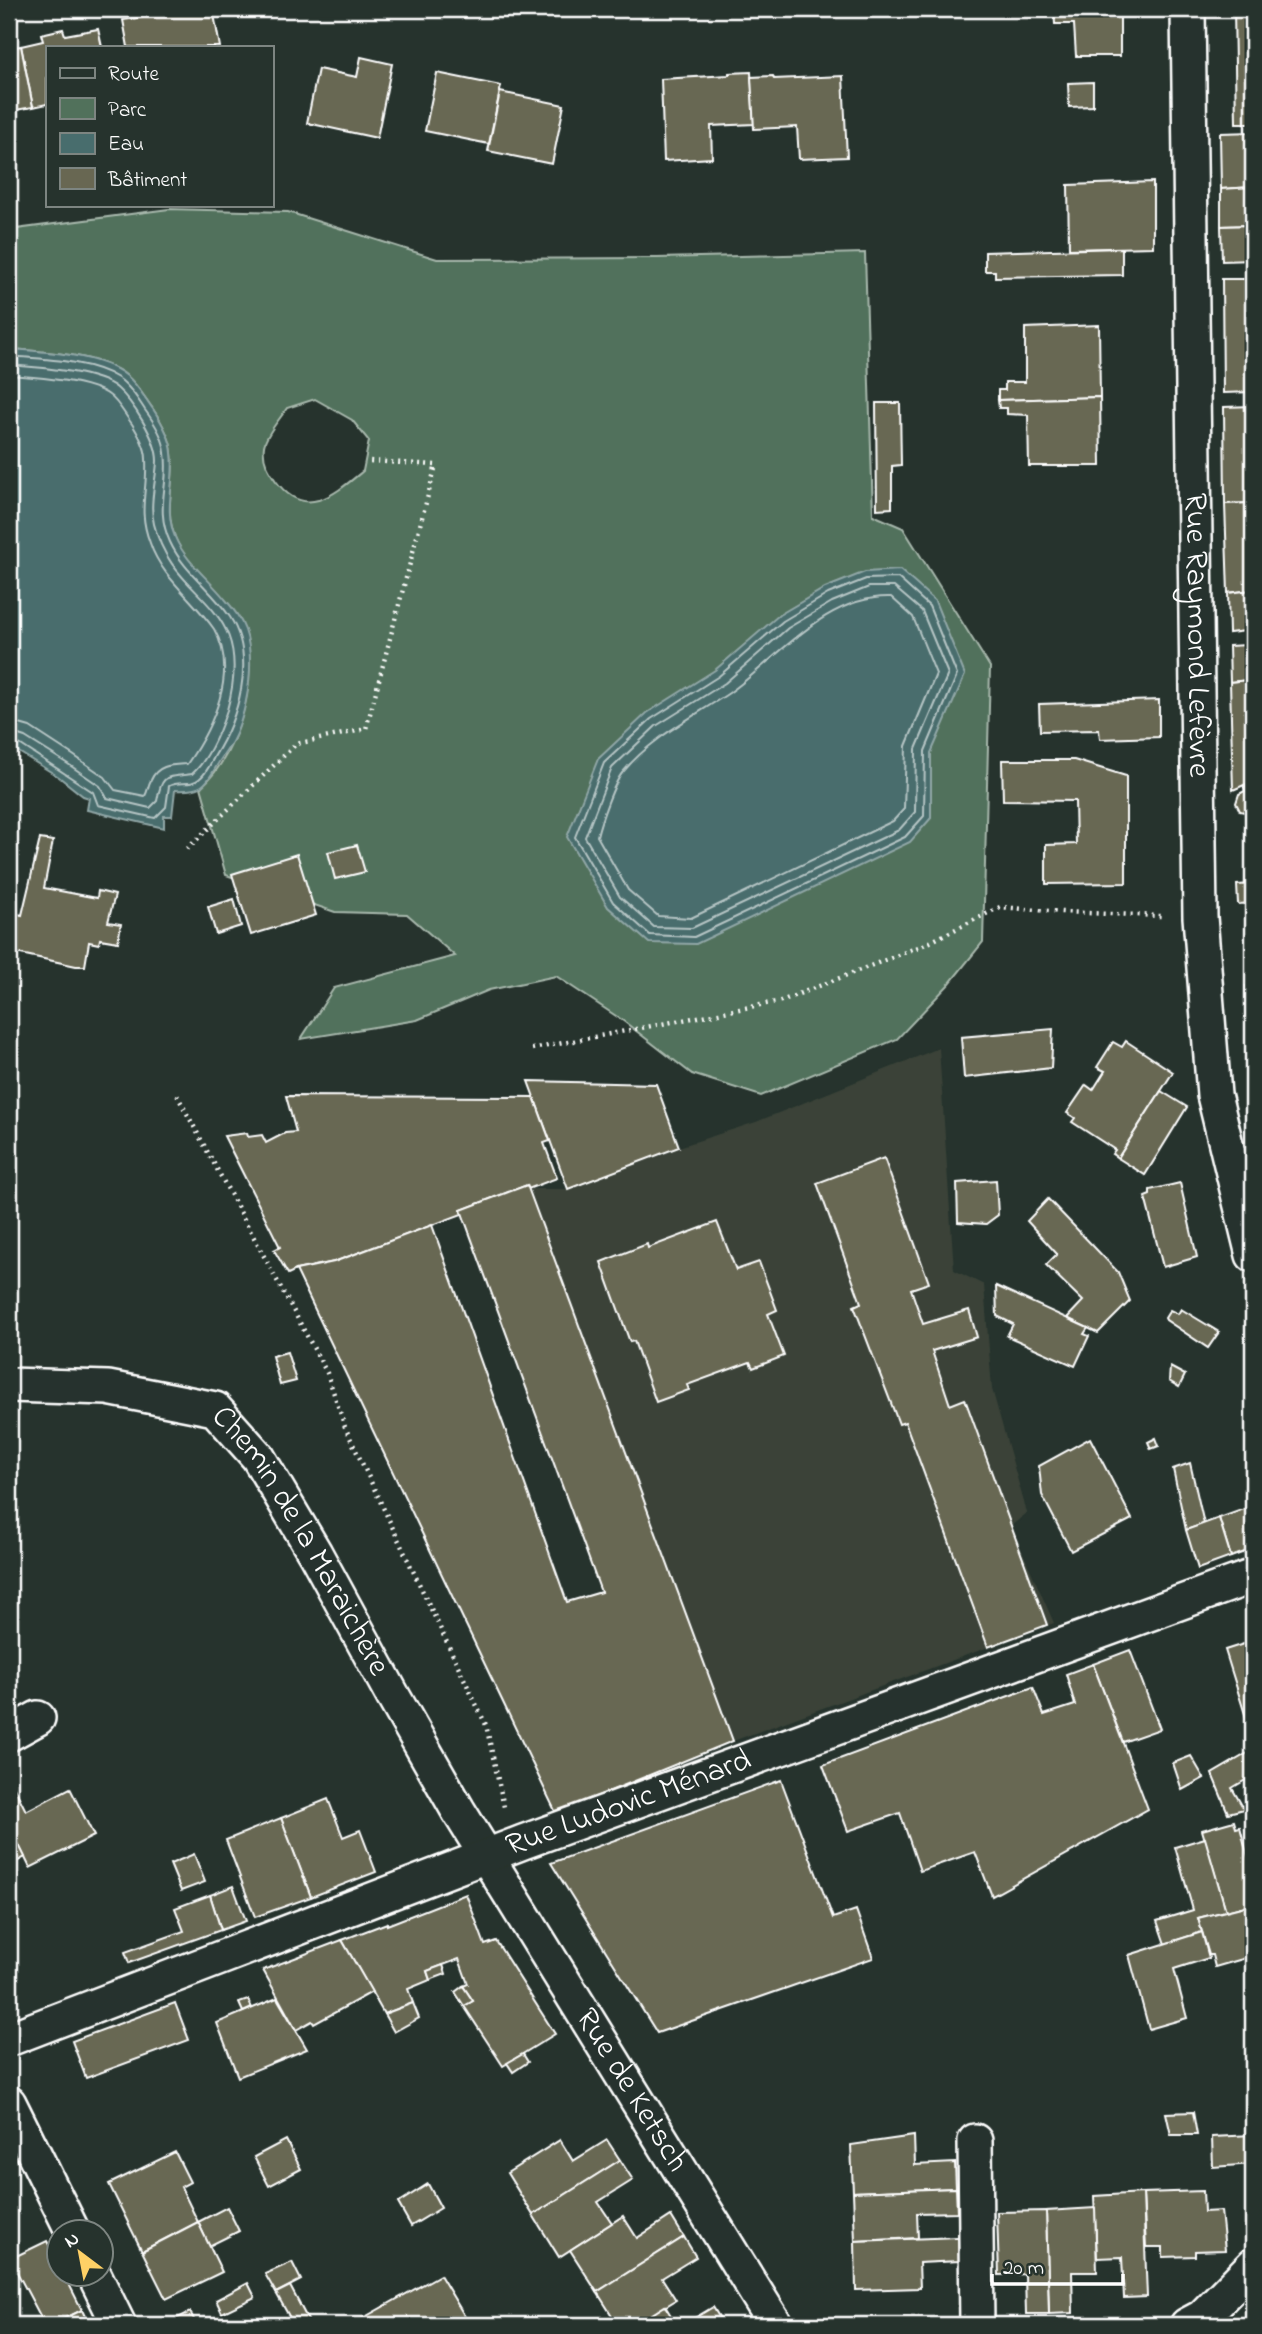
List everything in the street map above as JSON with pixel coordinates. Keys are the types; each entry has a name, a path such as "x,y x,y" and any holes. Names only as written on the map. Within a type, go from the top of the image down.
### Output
{"street":[{"name":"Rue Raymond Lefèvre","path":"1188,9 1200,917 1214,1095 1253,1255"},
{"name":"Chemin de la Maraichère","path":"9,1385 108,1388 215,1409 258,1457 315,1553 393,1696 499,1852"},
{"name":"Rue Ludovic Ménard","path":"9,2039 499,1852 1253,1576"},
{"path":"9,1734 38,1718"},
{"name":"Rue de Ketsch","path":"499,1852 776,2325"},
{"path":"9,2103 66,2218"},
{"path":"975,2141 977,2325"},
{"path":"1187,2325 1202,2317 1253,2264"},
{"path":"101,2288 119,2325"}],"path":[{"path":"187,849 296,744 366,729 436,465 370,461"},
{"path":"532,1049 781,1001 926,944 1000,907 1200,917"},
{"path":"177,1095 327,1373 345,1427 486,1725 498,1774 499,1852"}],"shaded area":[{"path":"939,1048 954,1270 984,1285 992,1389 1027,1513 1011,1526 1054,1623 733,1741 528,1189 568,1189 679,1147 756,1122"}],"green space":[{"path":"169,209 288,212 437,259 865,253 873,515 903,528 990,667 983,942 950,983 897,1039 761,1096 692,1074 622,1020 556,976 489,990 417,1020 301,1039 334,988 455,956 407,914 335,912 226,875 201,787 215,772 237,731 249,682 249,657 245,635 230,606 187,558 175,537 170,515 173,464 170,441 159,419 134,383 116,369 86,358 9,349 9,230","holes":["315,399 352,420 369,441 363,471 342,488 320,500 298,500 287,493 269,469 264,451 267,437 287,408"]}],"water":[{"path":"9,349 87,358 116,369 134,383 159,419 170,441 173,464 170,515 179,546 234,610 245,630 250,660 247,694 239,727 202,786 175,790 172,816 164,816 164,828 87,810 89,798 9,746"},
{"path":"900,570 935,601 965,675 931,753 931,818 910,842 696,944 649,943 608,907 567,837 598,759 647,713 715,670 779,615 825,588 865,572"}],"building":[{"path":"213,9 220,46 128,46 123,20"},
{"path":"1054,9 1120,9 1120,56 1076,56 1074,24 1055,24"},
{"path":"1234,9 1253,9 1253,123 1236,123"},
{"path":"63,29 65,35 98,29 102,46 46,46 46,104 33,107 21,46 43,41 41,34"},
{"path":"21,46 33,107 10,111 9,48"},
{"path":"361,57 392,64 377,138 307,123 318,69 357,77"},
{"path":"751,72 754,124 711,126 712,158 664,161 661,79"},
{"path":"437,73 501,86 489,144 425,131"},
{"path":"773,76 774,79 843,76 847,157 799,159 797,127 754,129 751,77"},
{"path":"1093,82 1093,106 1069,107 1068,83"},
{"path":"500,92 564,105 552,164 488,151"},
{"path":"1253,132 1253,187 1221,189 1220,133"},
{"path":"1153,182 1153,247 1069,249 1068,185"},
{"path":"1253,187 1253,225 1221,226 1221,189"},
{"path":"1253,225 1253,260 1222,261 1221,226"},
{"path":"1122,248 1122,275 995,277 995,271 985,271 985,252"},
{"path":"1222,279 1253,279 1253,392 1223,393"},
{"path":"1099,325 1100,397 998,400 998,390 1005,390 1005,382 1025,382 1025,328"},
{"path":"1100,397 1101,466 1029,466 1028,415 1007,414 1007,408 999,408 998,400"},
{"path":"876,403 900,403 901,465 892,466 892,508 877,509"},
{"path":"1253,406 1253,503 1225,504 1224,407"},
{"path":"1253,503 1253,590 1228,593 1225,504"},
{"path":"1253,590 1253,630 1229,633 1228,593"},
{"path":"1247,645 1248,680 1230,682 1229,646"},
{"path":"1248,680 1250,715 1253,715 1253,781 1233,790 1230,682"},
{"path":"1159,700 1159,737 1100,739 1099,730 1040,731 1039,704"},
{"path":"1002,760 1074,760 1126,776 1126,883 1046,884 1046,845 1076,844 1075,801 1003,800"},
{"path":"1253,783 1253,818 1251,813 1240,811 1236,803 1239,794 1245,791 1244,787"},
{"path":"40,839 53,841 44,888 97,898 98,891 115,895 108,922 121,924 118,942 100,939 99,944 89,942 85,966 16,953 12,978 9,978 9,938 13,913 22,915"},
{"path":"357,845 365,872 335,879 328,852"},
{"path":"297,854 316,915 251,935 232,874"},
{"path":"1253,884 1253,903 1238,904 1237,885"},
{"path":"9,897 15,898 9,938"},
{"path":"234,899 241,926 216,934 208,907"},
{"path":"1246,986 1253,986 1253,994 1247,994"},
{"path":"1247,994 1253,994 1253,1004 1249,1004"},
{"path":"1053,1029 1051,1068 964,1078 961,1037"},
{"path":"1126,1041 1173,1072 1118,1158 1112,1154 1115,1150 1072,1122 1075,1118 1067,1113 1086,1085 1093,1090 1105,1071 1097,1067 1113,1042 1122,1047"},
{"path":"528,1081 656,1084 679,1147 568,1189"},
{"path":"1161,1091 1187,1107 1145,1175 1118,1158"},
{"path":"286,1096 534,1097 550,1141 544,1143 557,1178 528,1189 527,1185 461,1210 462,1214 334,1262 288,1274 274,1250 280,1247 224,1136 247,1133 248,1137 262,1135 266,1143 285,1133 296,1132"},
{"path":"884,1158 929,1283 911,1289 923,1324 969,1310 977,1337 932,1351 950,1405 965,1399 1047,1625 988,1647 905,1422 899,1424 854,1306 861,1303 817,1183"},
{"path":"996,1180 998,1215 986,1224 958,1222 957,1183"},
{"path":"1180,1183 1197,1257 1163,1267 1145,1197 1150,1195 1150,1190"},
{"path":"527,1185 733,1741 556,1813 296,1270 334,1262 432,1225 567,1602 601,1592 461,1210"},
{"path":"1048,1199 1118,1272 1130,1301 1098,1333 1067,1318 1083,1301 1046,1265 1057,1254 1027,1221"},
{"path":"717,1222 736,1270 759,1262 777,1310 768,1314 784,1356 753,1368 750,1362 687,1385 689,1390 656,1402 634,1341 630,1342 601,1262"},
{"path":"996,1286 1088,1328 1084,1334 1089,1336 1075,1366 1007,1336 1013,1324 997,1316"},
{"path":"1181,1309 1219,1332 1208,1348 1166,1320 1170,1310 1178,1314"},
{"path":"287,1352 296,1381 280,1385 272,1356"},
{"path":"1170,1367 1185,1375 1179,1387 1169,1381"},
{"path":"1090,1438 1132,1519 1071,1551 1042,1495 1039,1466"},
{"path":"1156,1438 1159,1446 1151,1449 1148,1442"},
{"path":"1190,1463 1204,1524 1186,1530 1173,1469"},
{"path":"1253,1488 1253,1506 1247,1490"},
{"path":"1253,1506 1253,1549 1231,1557 1219,1518"},
{"path":"1219,1518 1231,1557 1198,1569 1186,1530"},
{"path":"1253,1641 1253,1740 1225,1650"},
{"path":"1130,1650 1160,1729 1123,1742 1093,1664"},
{"path":"1093,1664 1148,1809 992,1896 975,1852 920,1871 900,1813 848,1831 823,1765 1033,1687 1044,1715 1075,1705 1066,1674"},
{"path":"1253,1750 1253,1778 1232,1788 1244,1809 1228,1813 1212,1774"},
{"path":"1191,1756 1204,1778 1182,1790 1173,1763"},
{"path":"9,1777 26,1811 70,1788 94,1836 30,1868 9,1825"},
{"path":"781,1780 833,1918 856,1910 873,1958 657,2033 551,1863"},
{"path":"328,1799 343,1837 360,1830 376,1872 311,1897 281,1818"},
{"path":"281,1818 311,1897 255,1917 226,1840"},
{"path":"1234,1821 1236,1828 1240,1827 1253,1876 1253,1904 1226,1911 1202,1830"},
{"path":"9,1825 25,1857 9,1866"},
{"path":"1205,1838 1226,1911 1198,1918 1202,1932 1165,1944 1157,1921 1193,1910 1175,1847"},
{"path":"194,1854 205,1882 181,1891 170,1864"},
{"path":"233,1886 246,1921 221,1930 210,1895"},
{"path":"466,1894 485,1945 496,1941 555,2034 503,2066 464,2006 473,2001 463,1986 468,1984 459,1959 427,1971 430,1980 408,1989 413,2003 384,2014 342,1940"},
{"path":"210,1895 221,1930 129,1963 125,1952 184,1931 175,1908"},
{"path":"1253,1904 1253,1956 1215,1967 1198,1918"},
{"path":"1202,1932 1209,1958 1174,1969 1187,2018 1149,2029 1129,1955"},
{"path":"342,1940 372,1992 314,2024 312,2021 296,2030 263,1970"},
{"path":"443,1965 446,1974 430,1980 427,1971"},
{"path":"463,1986 473,2001 464,2006 455,1992"},
{"path":"277,1998 307,2049 238,2077 217,2023"},
{"path":"248,2000 252,2008 243,2012 239,2003"},
{"path":"175,2003 189,2040 86,2078 72,2041"},
{"path":"413,2003 419,2018 394,2032 384,2014"},
{"path":"523,2054 528,2062 513,2072 507,2063"},
{"path":"1193,2112 1197,2135 1171,2135 1166,2113"},
{"path":"1252,2135 1253,2164 1213,2167 1212,2137"},
{"path":"914,2136 915,2165 955,2163 956,2188 853,2192 851,2145"},
{"path":"286,2140 301,2169 269,2186 254,2157"},
{"path":"560,2140 573,2161 607,2140 620,2160 533,2215 507,2173"},
{"path":"175,2152 190,2182 181,2187 198,2222 142,2251 109,2184"},
{"path":"620,2160 633,2180 598,2202 612,2223 559,2257 533,2215"},
{"path":"428,2184 441,2208 411,2226 398,2203"},
{"path":"956,2188 957,2212 917,2213 918,2238 855,2241 853,2192"},
{"path":"1203,2191 1204,2212 1221,2211 1225,2250 1195,2251 1195,2256 1163,2257 1163,2247 1146,2247 1143,2193"},
{"path":"1143,2193 1147,2297 1124,2298 1122,2257 1097,2258 1094,2196"},
{"path":"227,2207 239,2231 209,2246 198,2222"},
{"path":"1095,2208 1097,2272 1072,2272 1073,2313 1049,2314 1046,2211"},
{"path":"1046,2211 1049,2314 1026,2314 1025,2274 999,2275 997,2212"},
{"path":"623,2216 637,2238 671,2216 684,2237 597,2292 570,2250"},
{"path":"198,2222 222,2272 166,2299 142,2251"},
{"path":"684,2237 696,2257 662,2278 676,2300 635,2325 618,2325 597,2292"},
{"path":"958,2237 959,2261 919,2263 920,2288 856,2290 855,2241"},
{"path":"46,2241 46,2288 71,2288 82,2310 51,2325 45,2325 10,2259"},
{"path":"292,2262 301,2280 276,2293 265,2274"},
{"path":"440,2275 470,2325 358,2325 356,2322"},
{"path":"248,2283 255,2297 222,2313 216,2300"},
{"path":"290,2286 310,2324 294,2325 276,2293"},
{"path":"1253,2304 1253,2325 1249,2325 1248,2310"},
{"path":"665,2306 677,2325 635,2325"},
{"path":"713,2307 724,2325 683,2325"},
{"path":"82,2310 89,2325 51,2325"},
{"path":"190,2312 197,2325 164,2325"}]}
